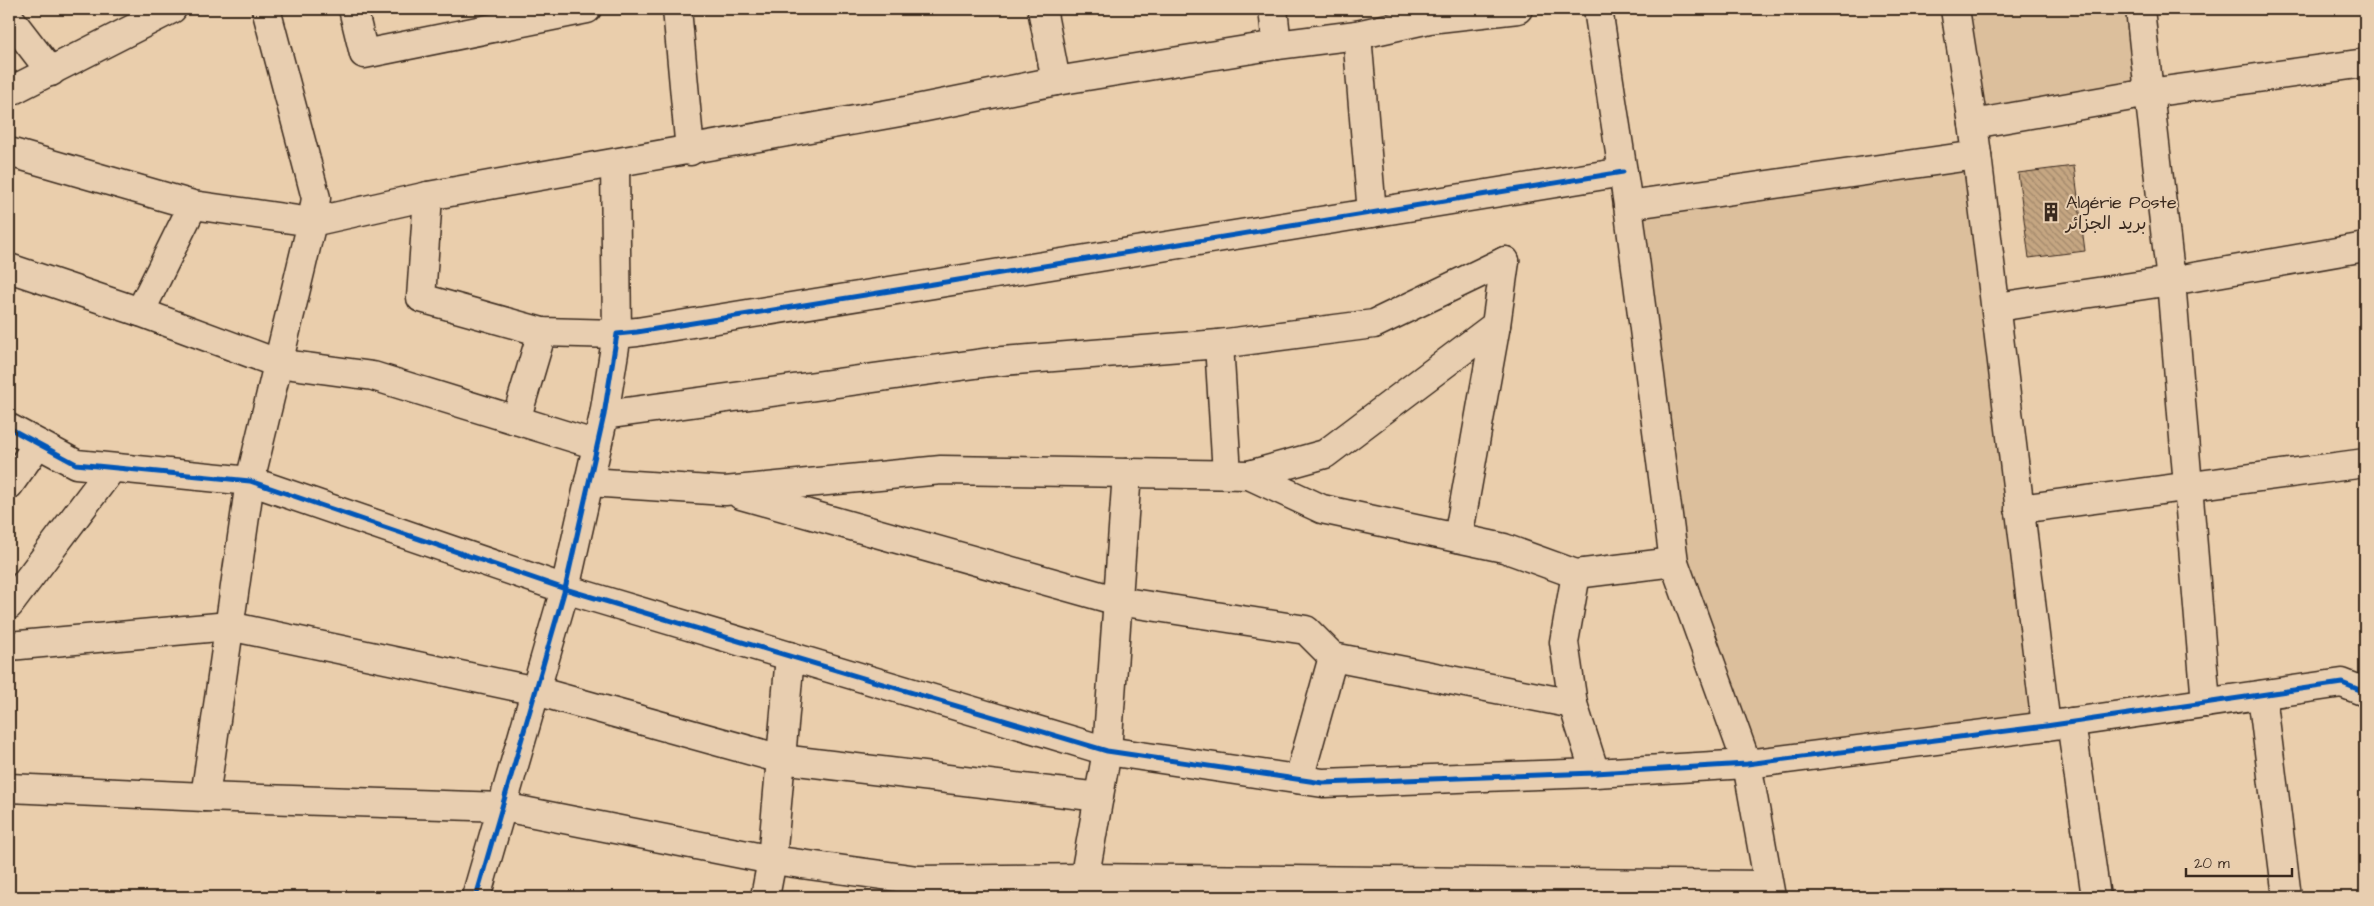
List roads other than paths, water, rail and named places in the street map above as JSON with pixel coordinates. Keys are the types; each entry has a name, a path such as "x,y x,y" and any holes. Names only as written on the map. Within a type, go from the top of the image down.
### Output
{"street":[{"path":"9,92 172,9"},
{"path":"205,797 250,482 312,222 316,198 266,9"},
{"path":"352,9 364,54 587,9"},
{"path":"677,9 690,151"},
{"path":"1042,9 1056,81"},
{"path":"1273,9 1278,45"},
{"path":"9,152 192,205 312,222 428,196 690,151 1056,81 1278,45 1357,35 1428,14 1518,9"},
{"path":"9,788 503,807 772,860 918,880 1083,888 1769,891 1747,764 1674,562 1628,205 1598,9"},
{"path":"1955,9 1973,124 1997,307 2019,509 2059,724 2096,897"},
{"path":"2140,9 2171,281 2206,703"},
{"path":"13,17 51,72"},
{"path":"1357,35 1372,213"},
{"path":"1973,124 2149,93 2365,63"},
{"path":"1628,205 1977,155"},
{"path":"476,897 566,589 604,415 617,334 615,164"},
{"path":"428,196 421,298 542,332 617,334 1623,172"},
{"path":"140,312 192,205"},
{"path":"1997,307 2171,281 2365,247"},
{"path":"604,415 990,362 1219,344 1374,324 1505,261 1496,324 1458,538"},
{"path":"11,273 140,312 277,363 373,376 597,446"},
{"path":"589,482 725,491 941,470 1238,474 1325,454 1496,324"},
{"path":"516,420 542,332"},
{"path":"1219,344 1238,474"},
{"path":"9,428 76,464 250,482 566,589 1107,751 1323,783 1595,773 1747,764 2059,724 2262,695 2358,685"},
{"path":"9,485 38,444"},
{"path":"2019,509 2365,463"},
{"path":"9,605 112,468"},
{"path":"1083,888 1107,751 1127,473"},
{"path":"1238,474 1322,509 1504,548 1576,574 1674,562"},
{"path":"725,491 1118,601 1306,630 1333,657 1573,704"},
{"path":"1576,574 1564,642 1573,704 1595,773"},
{"path":"9,646 229,626 536,691 781,759 1099,797"},
{"path":"765,897 772,860 790,656"},
{"path":"1299,779 1333,657"},
{"path":"2262,695 2287,897"}],"place":[{"name":"Algérie Poste بريد الجزائر","path":"2051,212"}]}
